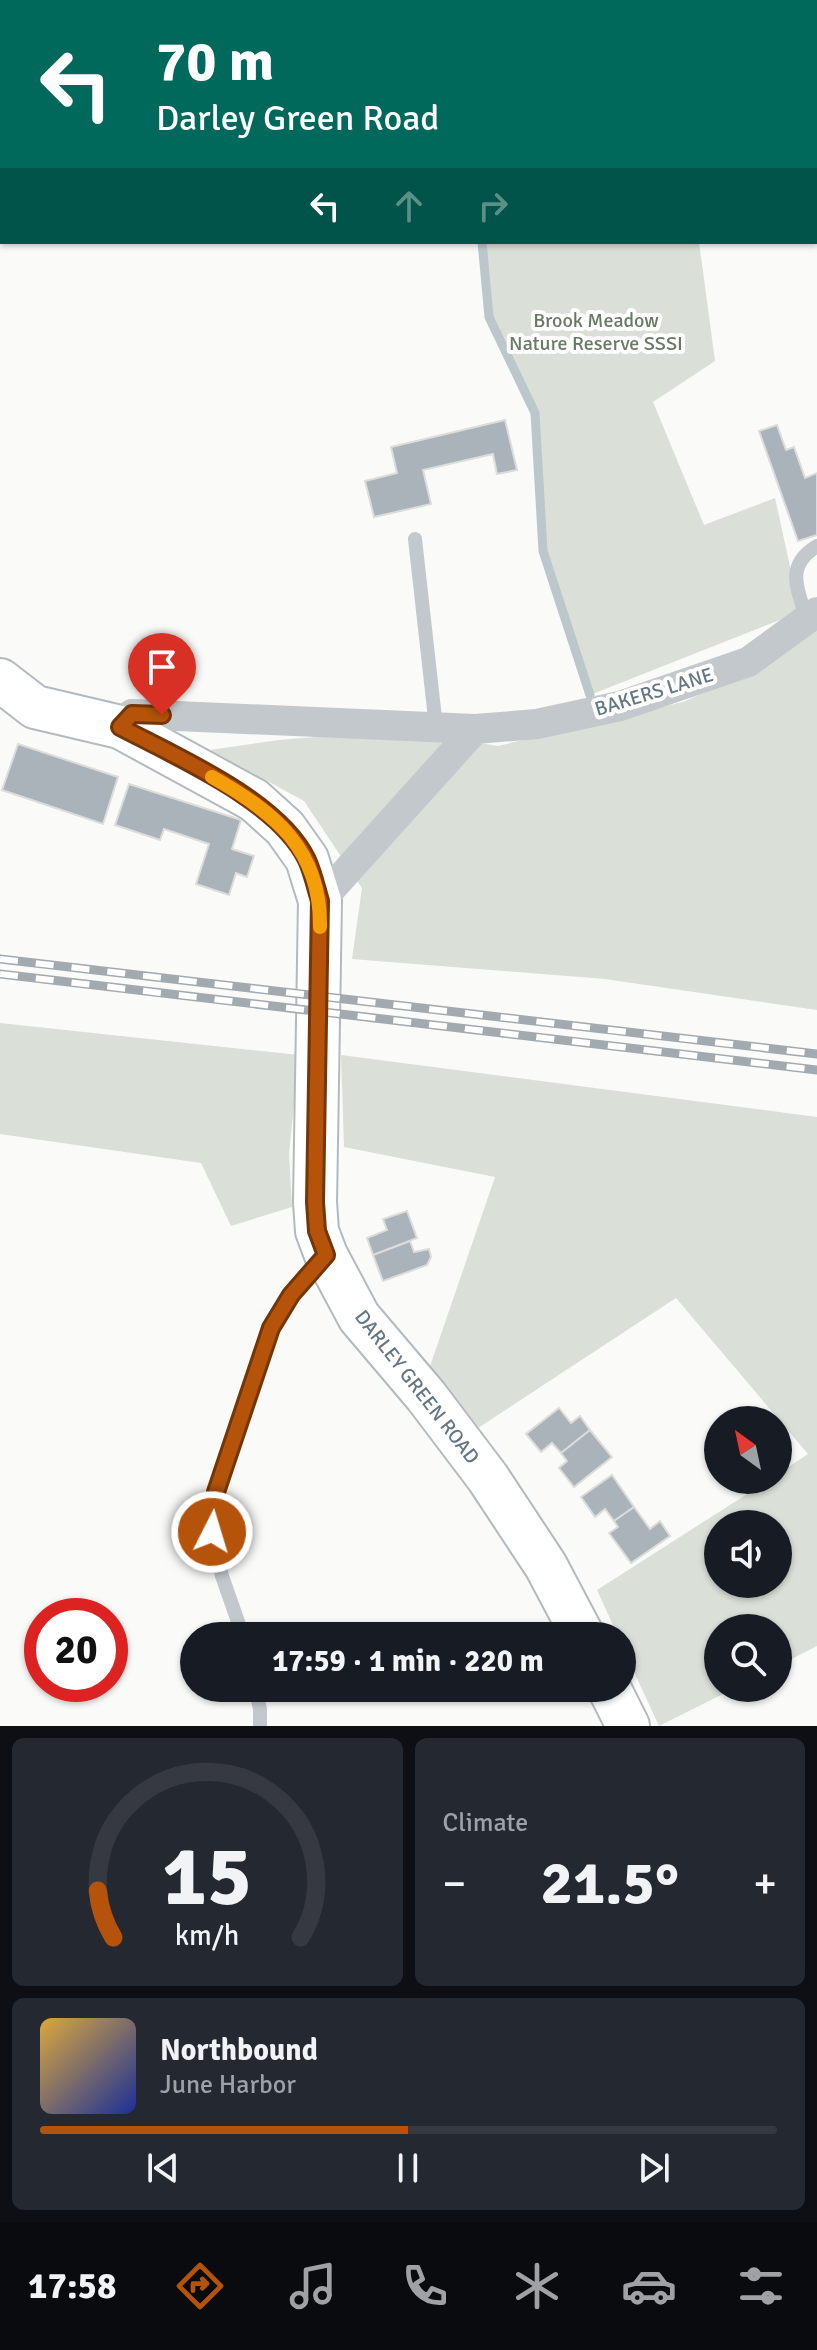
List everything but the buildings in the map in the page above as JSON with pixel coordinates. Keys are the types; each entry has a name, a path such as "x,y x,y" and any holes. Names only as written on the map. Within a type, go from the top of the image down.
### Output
{"street":[{"name":"BAKERS LANE","path":"120,727 132,714 475,729 537,724 620,706 748,662 812,617"},
{"name":"DARLEY GREEN ROAD","path":"0,680 35,707 120,727 254,800 285,828 307,859 320,901 317,1231 326,1255 359,1317 426,1396 488,1478 546,1566 576,1622"},
{"path":"320,901 475,729"},
{"path":"616,1702 628,1726"}],"lane":[{"path":"415,539 436,727"},
{"path":"812,617 795,577 801,559 817,546"},
{"path":"238,1622 222,1576 212,1532 216,1492 271,1328 291,1295 326,1255"},
{"path":"258,1702 260,1726"}],"green space":[{"name":"Brook Meadow Nature Reserve SSSI","path":"482,244 699,244 715,361 653,402 704,525 775,498 800,612 590,695 543,551 535,413 489,317"},
{"path":"817,625 817,1010 605,979 352,959 362,888 304,801 210,750 279,740 398,730 498,746 683,702 746,674"},
{"path":"0,1023 299,1055 289,1154 292,1207 231,1226 201,1163 0,1134"},
{"path":"341,1055 817,1117 817,1646 792,1659 792,1614 704,1614 704,1702 707,1702 659,1726 636,1676 636,1622 612,1622 597,1590 704,1522 704,1598 792,1598 792,1510 722,1510 747,1494 792,1494 792,1465 808,1454 792,1435 792,1406 767,1406 676,1298 478,1428 428,1372 495,1177 344,1147"}],"waterway":[{"path":"482,244 489,317 535,413 543,551 590,695"}],"railway":[{"path":"0,959 817,1054"},
{"path":"0,974 817,1070"}],"slow traffic":[{"path":"212,777 254,800 285,828 307,859 320,901 320,927"}],"route":[{"path":"162,715 132,714 120,727 254,800 285,828 307,859 320,901 315,1202 317,1231 326,1255 291,1295 271,1328 216,1492 212,1532"}]}
